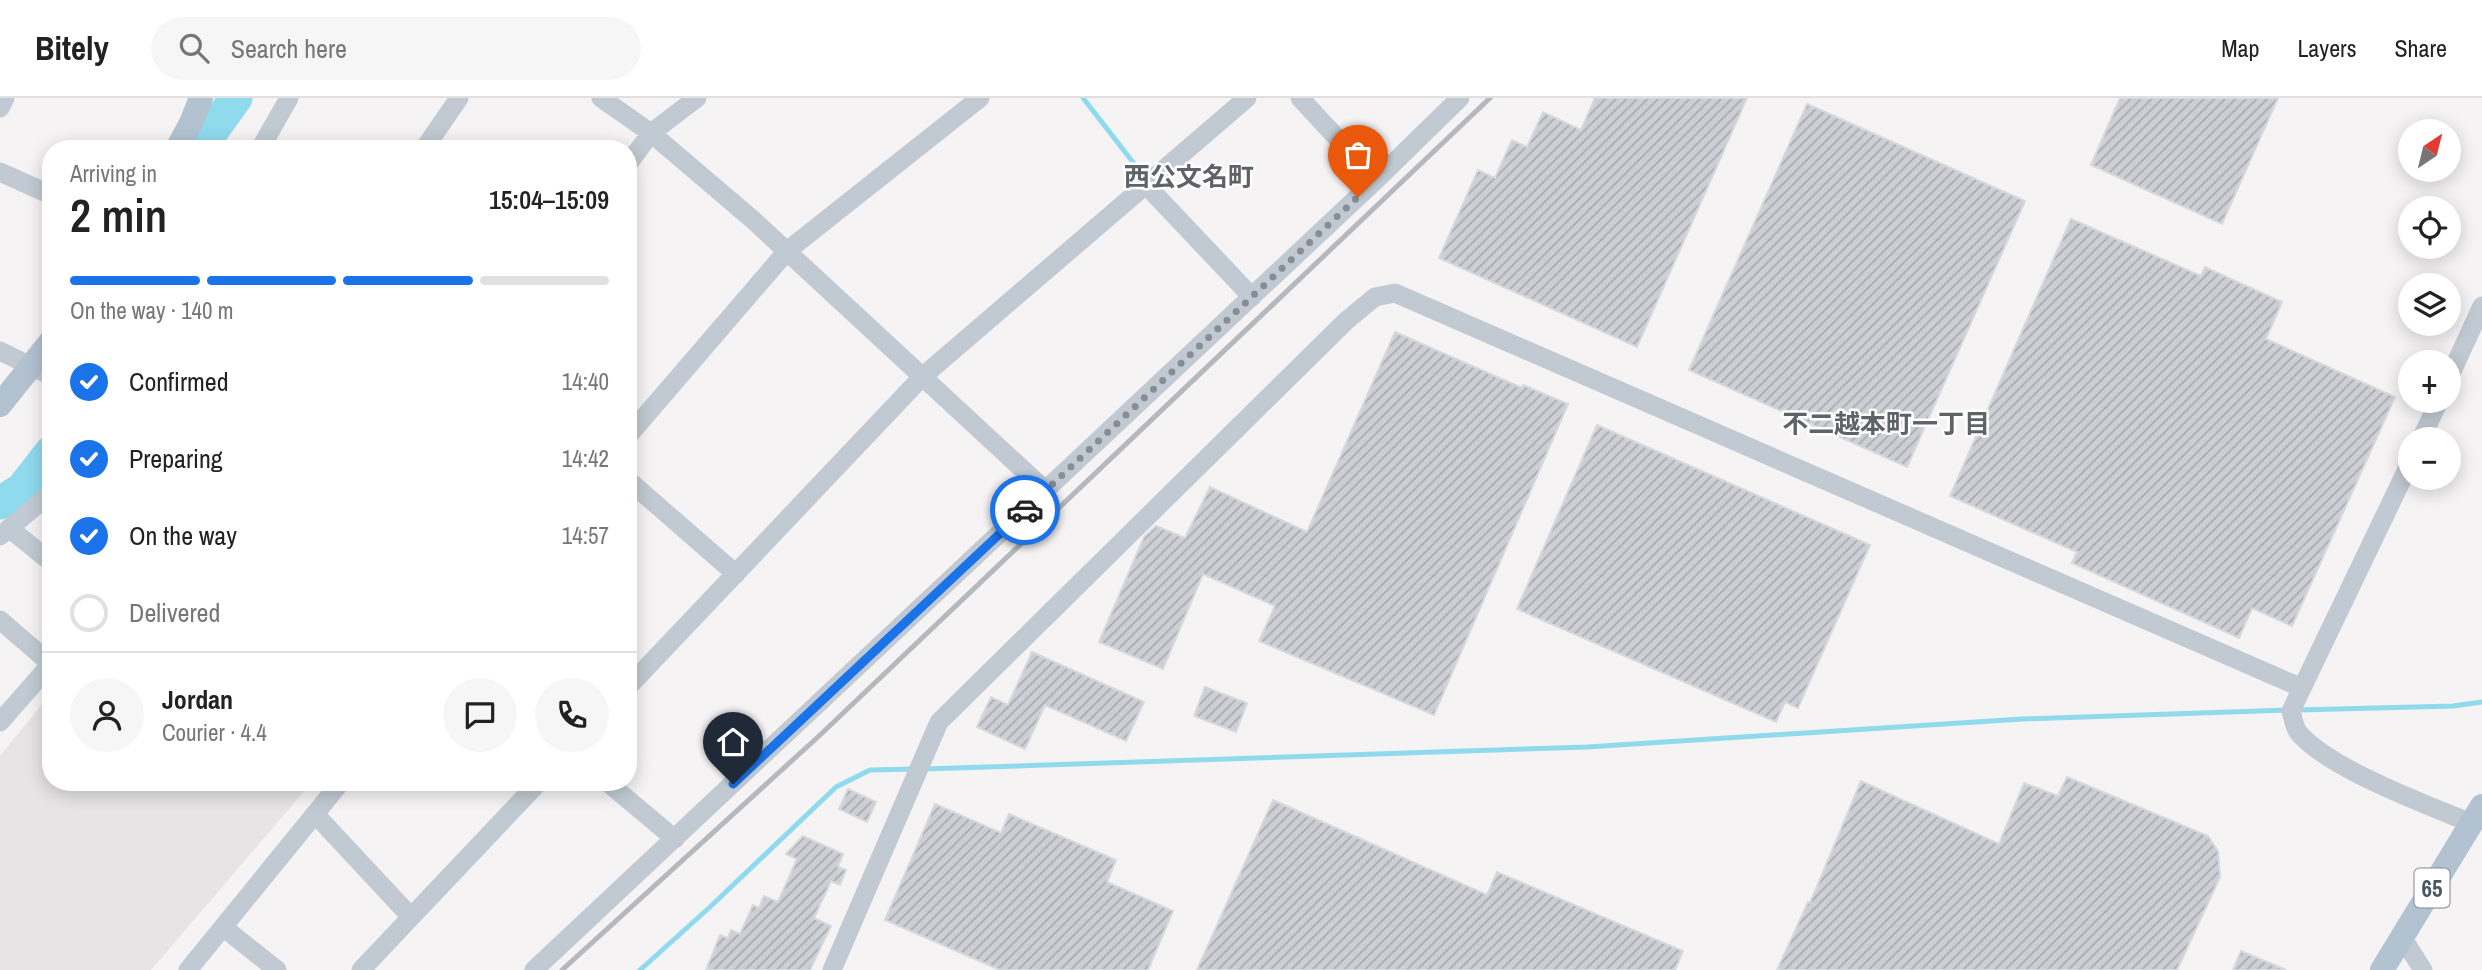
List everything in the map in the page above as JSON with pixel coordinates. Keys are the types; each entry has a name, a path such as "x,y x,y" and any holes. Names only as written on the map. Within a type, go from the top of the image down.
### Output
{"main road":[{"path":"182,140 201,98"},
{"path":"0,405 41,371"},
{"name":"65","path":"2382,970 2479,811"}],"street":[{"path":"0,108 5,98"},
{"path":"266,140 289,98"},
{"path":"430,140 459,98"},
{"path":"601,98 651,133 787,251 1046,491"},
{"path":"637,152 651,133 696,98"},
{"path":"637,426 787,251 980,98"},
{"path":"637,678 922,377 1247,98"},
{"path":"1300,98 1376,180"},
{"path":"534,970 1046,491 1460,98"},
{"path":"0,172 42,191"},
{"path":"1146,185 1252,297"},
{"path":"832,970 939,722 1346,321 1375,297 1395,293 2302,688"},
{"path":"2461,352 2482,306"},
{"path":"0,351 41,371"},
{"path":"637,488 736,574"},
{"path":"2398,488 2291,711 2297,730 2324,754 2404,795 2479,811"},
{"path":"42,501 5,532 42,556"},
{"path":"0,620 42,656"},
{"path":"0,722 6,702 42,672"},
{"path":"187,970 334,791"},
{"path":"361,970 530,791"},
{"path":"618,791 675,839"},
{"path":"315,814 411,917"},
{"path":"223,926 277,970"},
{"path":"2402,937 2423,970"}],"shaded area":[{"path":"42,704 42,791 304,791 151,970 0,970 0,756"}],"building":[{"path":"1595,98 1747,98 1637,347 1439,258 1478,170 1495,178 1512,140 1527,147 1543,112 1581,130"},
{"path":"2120,98 2278,98 2222,224 2091,165"},
{"path":"1807,104 2025,201 1907,467 1689,370"},
{"path":"2071,219 2201,276 2205,267 2282,302 2266,339 2395,397 2292,626 2252,608 2239,638 2072,563 2077,552 1950,496"},
{"path":"1395,332 1522,388 1523,385 1568,404 1434,715 1259,641 1275,606 1203,574 1163,669 1099,642 1144,537 1156,526 1185,538 1210,487 1307,532"},
{"path":"1597,425 1870,545 1798,708 1785,702 1776,722 1517,609"},
{"path":"1032,652 1144,702 1126,741 1045,705 1025,749 977,727 991,697 1008,705"},
{"path":"1205,687 1247,703 1236,732 1194,716"},
{"path":"2067,777 2208,836 2218,851 2220,877 2177,970 1777,970 1808,902 1810,903 1861,781 1999,844 2024,783 2058,796"},
{"path":"848,789 876,802 867,822 839,809"},
{"path":"1273,800 1487,895 1497,872 1683,951 1675,970 1197,970"},
{"path":"935,804 1001,833 1009,814 1116,860 1107,882 1173,911 1148,970 1000,970 885,920"},
{"path":"803,836 843,854 838,867 846,870 840,885 831,881 814,918 831,926 810,970 706,970 720,935 728,938 731,930 740,934 753,905 759,908 764,896 778,902 797,859 786,854"},
{"path":"2241,951 2286,970 2233,970"}],"waterway":[{"path":"206,140 236,98"},
{"path":"1083,98 1136,166"},
{"path":"0,503 22,489 42,463"},
{"path":"2298,710 2453,706 2482,702"},
{"path":"924,769 1587,747 2022,719 2288,710"},
{"path":"640,970 836,787 870,770 914,769"}],"railway":[{"path":"562,970 819,736 1490,98"}],"way so far":[{"path":"1025,510 1358,197"}],"district":[{"name":"西公文名町","path":"1189,176"},
{"name":"不二越本町一丁目","path":"1886,423"}],"route":[{"path":"733,784 1025,510"}]}
